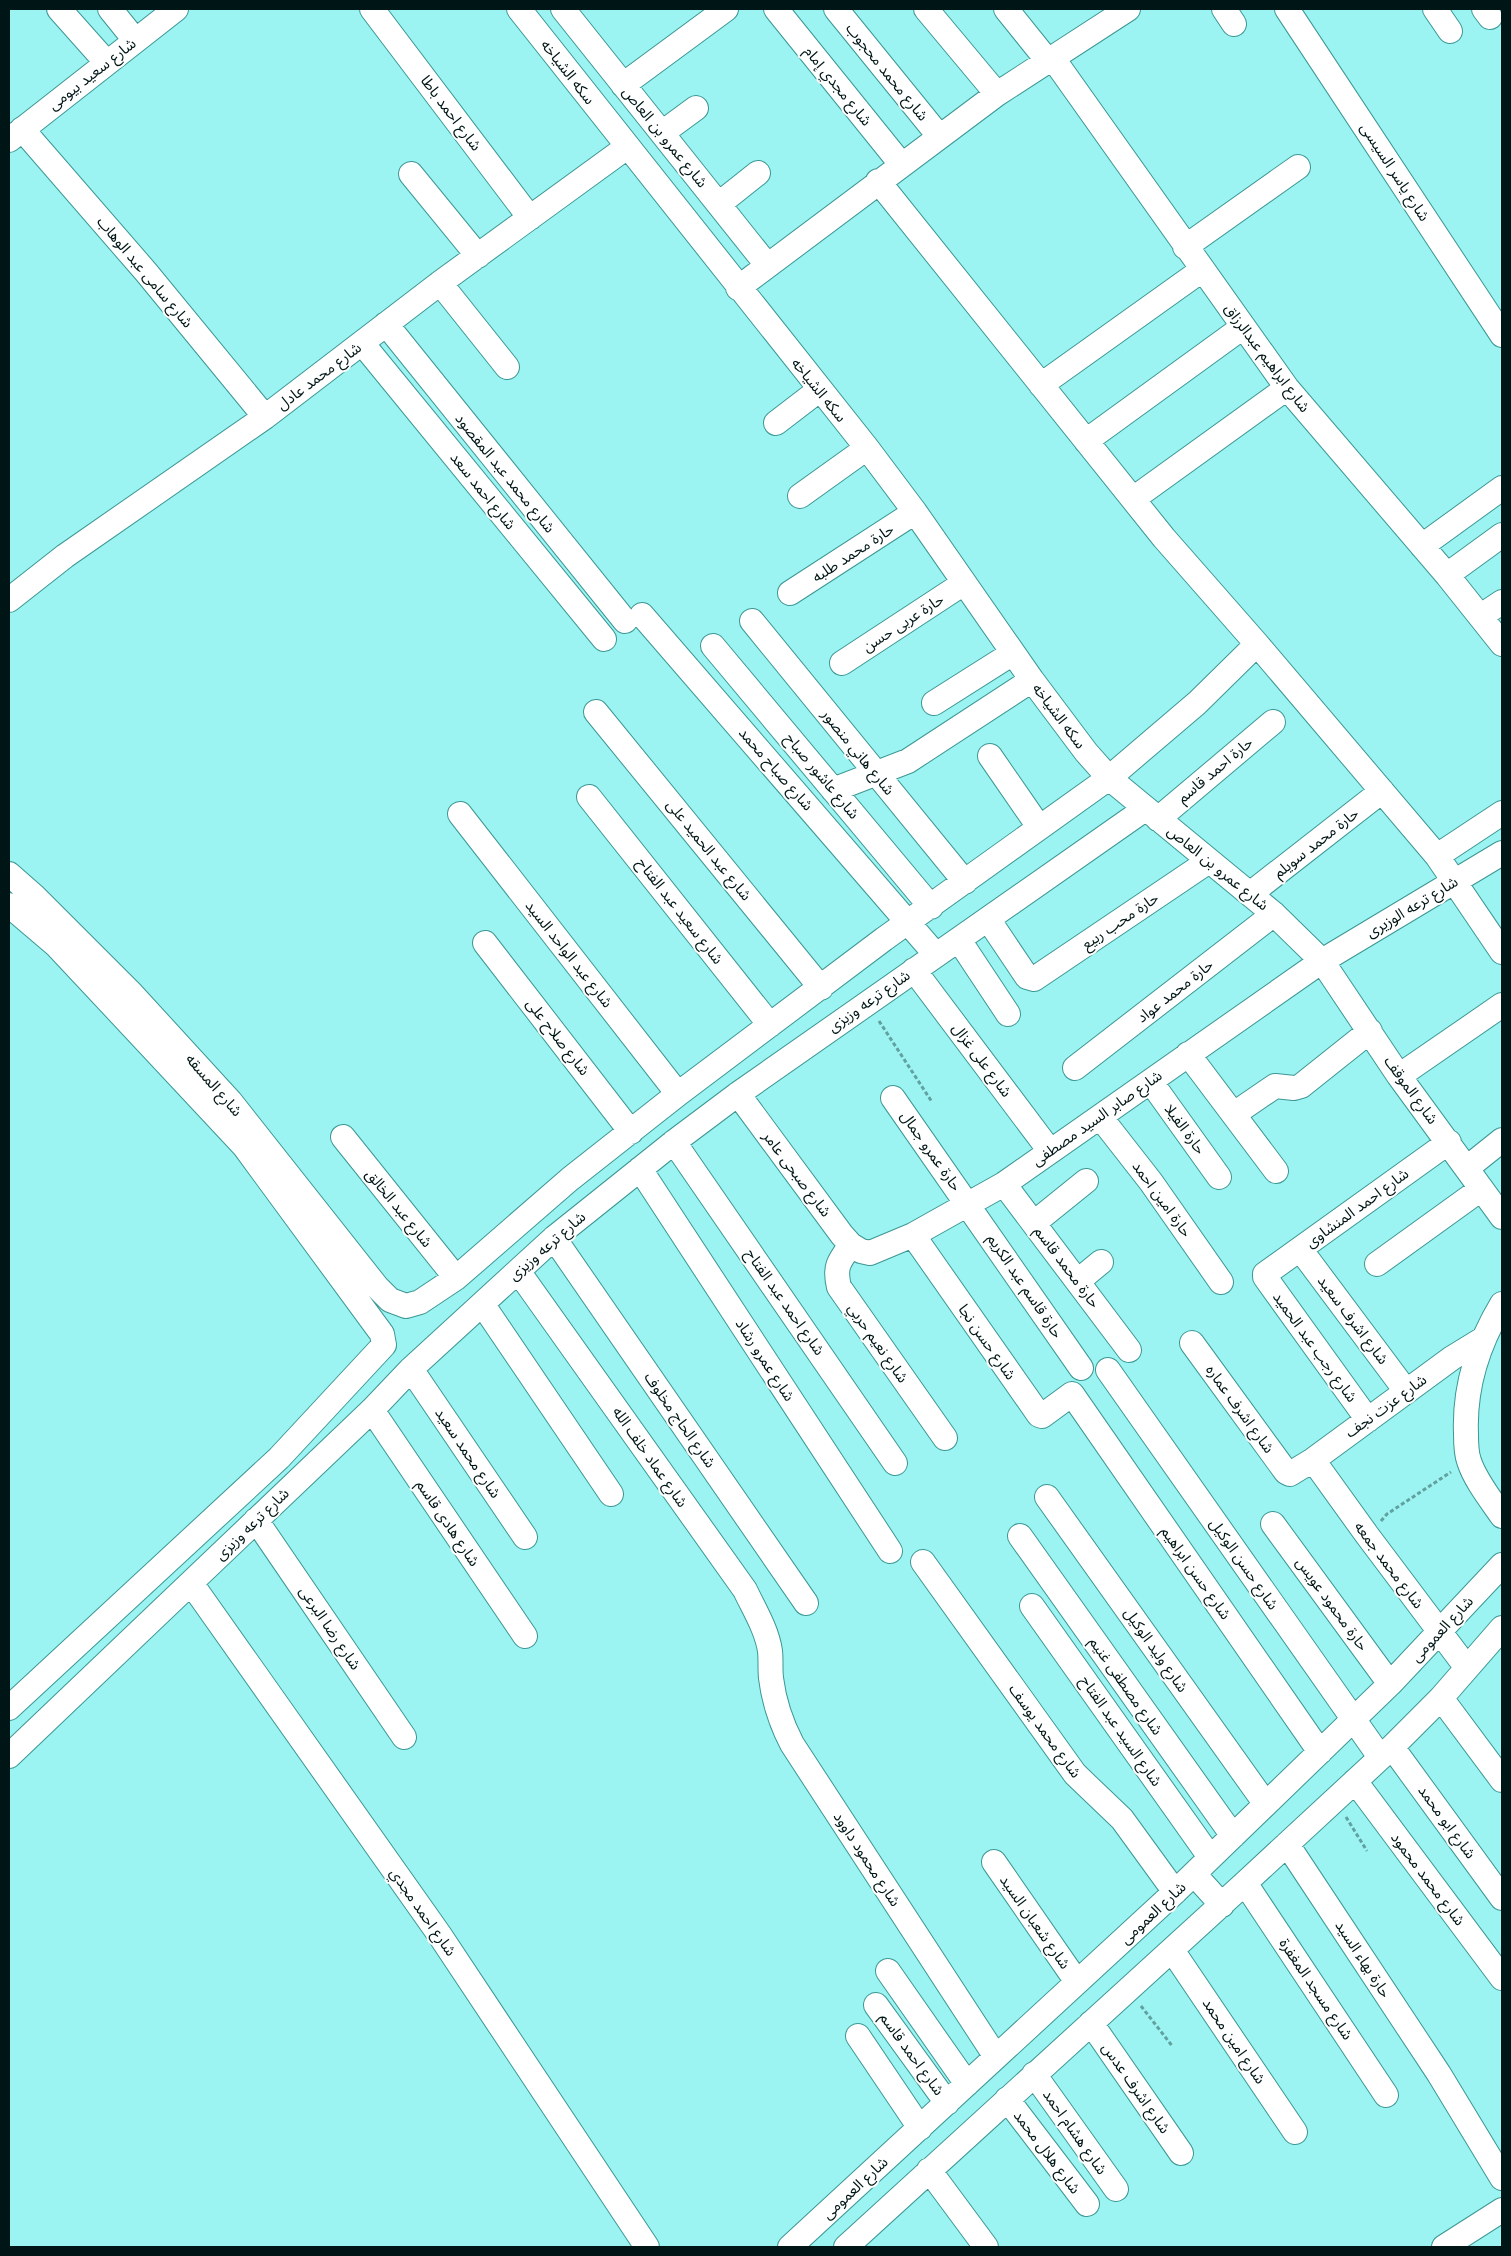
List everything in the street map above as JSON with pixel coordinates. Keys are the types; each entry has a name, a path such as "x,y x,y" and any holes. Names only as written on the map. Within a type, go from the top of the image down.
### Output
{"street":[{"path":"60,9 107,63"},
{"path":"110,9 135,40"},
{"name":"شارع سعيد بيومى","path":"16,134 176,9"},
{"name":"شارع احمد باطا","path":"372,9 530,218"},
{"name":"شارع عمرو بن العاص","path":"563,9 767,265"},
{"path":"623,85 726,9"},
{"name":"شارع مجدي إمام","path":"776,9 900,164"},
{"name":"شارع محمد محجوب","path":"836,9 939,136"},
{"path":"926,9 997,94"},
{"name":"شارع ابراهيم عبدالرزاق","path":"1006,9 1050,59 1287,388 1447,575 1502,644"},
{"name":"شارع ياسر السيسى","path":"1287,9 1502,335"},
{"path":"1435,9 1450,31"},
{"name":"سكه الشياخه","path":"521,10 630,152 866,448 915,512 1032,680 1086,752 1109,778"},
{"path":"738,288 900,164 997,94 1121,10"},
{"path":"568,71 597,52"},
{"name":"شارع محمد عادل","path":"9,600 65,556 265,417 440,283 530,218 630,152 663,134 696,108"},
{"name":"شارع سامى عبد الوهاب","path":"16,134 146,272 265,417"},
{"path":"1185,247 1298,167"},
{"path":"719,204 758,173"},
{"path":"411,174 478,256"},
{"path":"878,181 1132,499 1437,856 1502,952"},
{"path":"1041,385 1202,270"},
{"path":"440,283 507,368"},
{"name":"شارع محمد عبد المقصود","path":"386,324 634,618"},
{"path":"1086,441 1242,327"},
{"name":"شارع احمد سعد","path":"362,343 604,639"},
{"path":"1132,499 1287,388"},
{"path":"776,424 820,390"},
{"path":"800,496 866,448"},
{"path":"1422,546 1502,488"},
{"name":"حارة محمد طلبه","path":"790,593 915,512"},
{"path":"1447,575 1502,535"},
{"name":"حارة عربى حسن","path":"842,663 964,583"},
{"path":"1480,616 1502,602"},
{"name":"شارع صباح محمد","path":"634,618 910,922 936,955"},
{"name":"شارع هاني منصور","path":"752,621 965,882"},
{"path":"456,1278 570,1179 678,1094 884,939 1109,778 1197,703 1257,644"},
{"name":"شارع عاشور صباح","path":"713,646 931,907"},
{"path":"934,703 1013,653"},
{"path":"833,790 908,762 1032,680"},
{"name":"شارع عبد الحميد على","path":"596,712 820,988"},
{"name":"حارة احمد قاسم","path":"1151,814 1272,722"},
{"path":"990,756 1039,827"},
{"name":"شارع عمرو بن العاص","path":"1109,778 1274,914 1322,960"},
{"name":"حارة محمد سويلم","path":"1250,894 1382,791"},
{"name":"شارع سعيد عبد الفتاح","path":"590,797 770,1025"},
{"name":"شارع عبد الواحد السيد","path":"460,814 678,1094"},
{"name":"شارع ترعه وزيزى","path":"9,1756 372,1410 411,1369 484,1305 554,1238 674,1142 738,1094 988,919 1151,814"},
{"name":"شارع ترعه الوزيرى","path":"1437,856 1502,814"},
{"name":"شارع ترعه الوزيرى","path":"1322,960 1502,853"},
{"name":"حارة محب ربيع","path":"988,919 1030,980 1034,980 1209,861"},
{"name":"شارع المسقه","path":"9,874 34,896 132,994 230,1101 377,1287 390,1300 406,1306 420,1302 456,1278"},
{"name":"شارع المسقه","path":"9,905 56,945 244,1146 382,1334 384,1340"},
{"name":"حارة محمد عواد","path":"1075,1068 1274,914"},
{"path":"959,940 1008,1014"},
{"name":"شارع صلاح على","path":"485,943 631,1132"},
{"name":"شارع الموقف","path":"1322,960 1399,1076 1502,1217"},
{"name":"شارع صابر السيد مصطفى","path":"856,1248 870,1253 880,1250 913,1235 1004,1184 1101,1118 1322,960"},
{"name":"شارع على غزال","path":"914,970 1050,1151"},
{"path":"1399,1076 1502,1005"},
{"path":"1234,1114 1275,1086 1294,1088 1301,1086 1370,1031"},
{"path":"1188,1054 1276,1171"},
{"name":"حارة الفيلا","path":"1151,1082 1218,1177"},
{"name":"شارع صبحى عامر","path":"738,1094 856,1248"},
{"name":"حارة عمرو جمال","path":"893,1098 969,1204"},
{"name":"حارة امين احمد","path":"1101,1118 1151,1182 1221,1282"},
{"name":"شارع عبد الخالق","path":"343,1137 456,1278"},
{"path":"1467,1168 1502,1140"},
{"name":"شارع احمد عبد الفتاح","path":"674,1142 896,1462"},
{"name":"شارع احمد المنشاوى","path":"1265,1274 1449,1142"},
{"name":"شارع عمرو رشاد","path":"640,1169 890,1551"},
{"path":"1034,1223 1086,1181"},
{"name":"حارة محمد قاسم","path":"1004,1184 1129,1350"},
{"path":"1377,1264 1481,1189"},
{"name":"حارة قاسم عبد الكريم","path":"969,1204 1081,1368"},
{"name":"شارع حسن نجا","path":"913,1235 1039,1415 1042,1416 1072,1394"},
{"name":"شارع الحاج مخلوف","path":"554,1238 806,1602"},
{"name":"شارع نعيم حربي","path":"856,1248 839,1261 836,1275 839,1287 945,1438"},
{"name":"شارع اشرف سعيد","path":"1300,1249 1406,1392"},
{"path":"1078,1281 1101,1262"},
{"name":"شارع عماد خلف الله","path":"518,1271 745,1590 760,1619 770,1650"},
{"name":"شارع رجب عبد الحميد","path":"1265,1274 1264,1277 1368,1420"},
{"path":"1502,1304 1484,1338 1470,1378 1465,1420 1469,1461 1502,1516"},
{"path":"484,1305 611,1494"},
{"name":"شارع عزت نجف","path":"1290,1474 1314,1460 1452,1358 1484,1338"},
{"name":"شارع ترعه وزيزى","path":"9,1708 280,1458 381,1350 384,1340"},
{"name":"شارع اشرف عماره","path":"1192,1342 1286,1472 1290,1474"},
{"name":"شارع محمد سعيد","path":"411,1369 525,1537"},
{"name":"شارع حسن الوكيل","path":"1108,1370 1353,1720 1386,1752"},
{"name":"شارع حسن ابراهيم","path":"1072,1394 1320,1752"},
{"name":"شارع هادى قاسم","path":"372,1410 525,1636"},
{"name":"شارع محمد جمعه","path":"1314,1460 1367,1535 1467,1668"},
{"name":"شارع وليد الوكيل","path":"1047,1497 1266,1803"},
{"name":"شارع رضا البرعى","path":"256,1520 404,1737"},
{"name":"حارة محمود عويس","path":"1273,1524 1390,1684"},
{"name":"شارع مصطفى غنيم","path":"1020,1536 1232,1836"},
{"name":"شارع محمد يوسف","path":"923,1562 1075,1774 1122,1819 1175,1892"},
{"name":"شارع العمومى","path":"805,2242 886,2159 1175,1892 1353,1720 1440,1633 1502,1565"},
{"name":"شارع احمد مجدي","path":"191,1582 439,1934 647,2247"},
{"name":"شارع السيد عبد الفتاح","path":"1032,1606 1210,1857"},
{"path":"853,2245 907,2190 1222,1905 1386,1752 1441,1698 1467,1668 1499,1638"},
{"name":"شارع محمود داوود","path":"770,1650 771,1677 775,1703 784,1729 792,1744 996,2057"},
{"path":"1441,1698 1502,1780"},
{"name":"شارع ابو محمد","path":"1386,1752 1502,1898"},
{"name":"شارع محمد محمود","path":"1355,1781 1502,1978"},
{"name":"حارة بهاء السيد","path":"1287,1844 1498,2163"},
{"name":"شارع شعبان السيد","path":"994,1862 1077,1982"},
{"path":"1194,1874 1222,1905"},
{"name":"شارع مسجد المغفرة","path":"1245,1883 1386,2095"},
{"name":"شارع امين محمد","path":"1172,1950 1295,2132"},
{"path":"888,1971 967,2084"},
{"name":"شارع احمد قاسم","path":"876,2004 947,2103"},
{"name":"شارع اشرف عدس","path":"1091,2023 1181,2153"},
{"path":"858,2036 920,2128"},
{"name":"شارع هشام احمد","path":"1034,2074 1116,2190"},
{"name":"شارع هلال محمد","path":"1007,2099 1087,2204"},
{"path":"886,2159 907,2190"},
{"path":"929,2170 986,2247"},
{"path":"1444,2247 1502,2210"}],"path":[{"path":"868,1002 932,1102"},
{"path":"1367,1535 1387,1514 1469,1461"},
{"path":"1335,1799 1367,1851"},
{"path":"1128,1990 1173,2046"}]}
